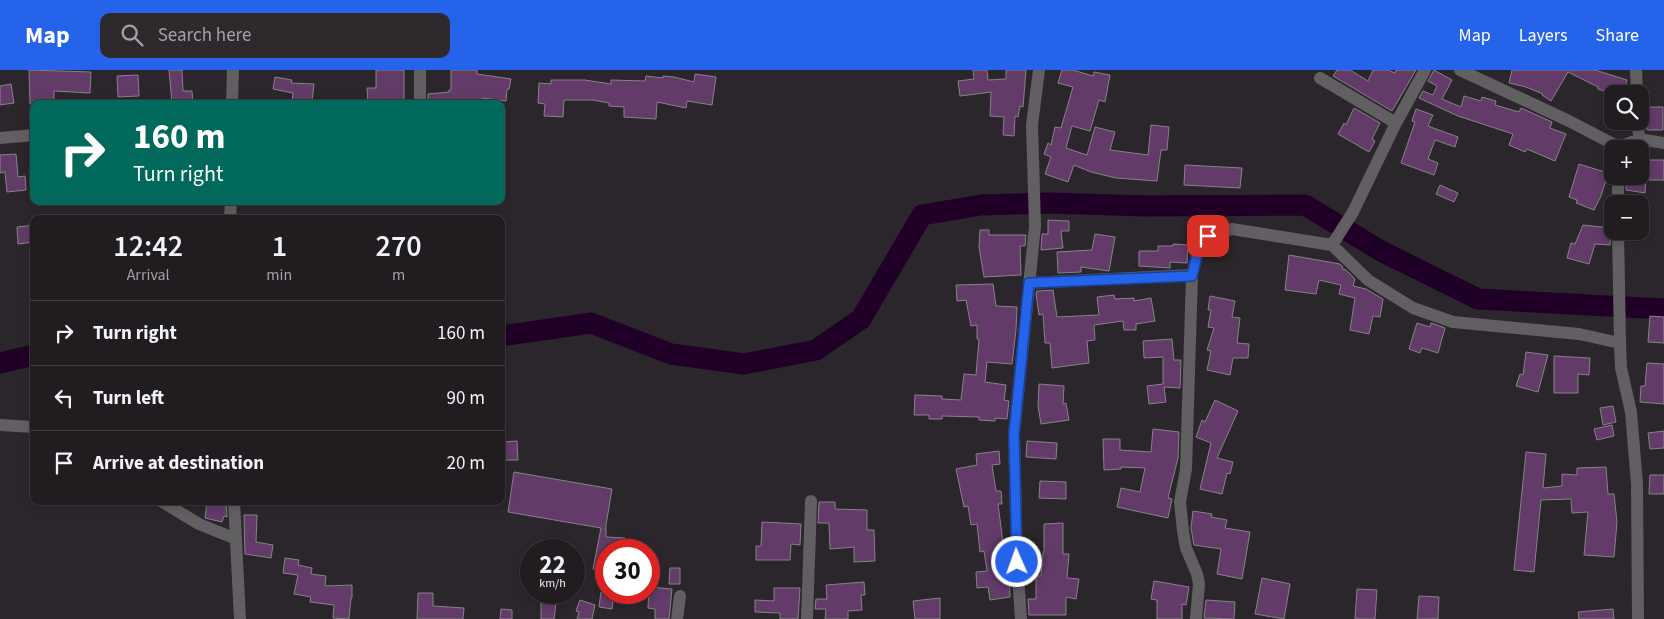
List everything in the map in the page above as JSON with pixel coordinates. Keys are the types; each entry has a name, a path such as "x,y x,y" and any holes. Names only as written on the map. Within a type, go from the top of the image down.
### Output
{"street":[{"path":"232,100 233,70"},
{"path":"420,70 420,100"},
{"path":"1021,619 1017,562 1014,434 1035,226 1032,126 1039,70"},
{"path":"1335,242 1353,212 1396,123 1425,70"},
{"path":"1460,70 1512,96 1569,121 1604,140"},
{"path":"1636,70 1637,85"},
{"path":"1320,78 1396,123"},
{"path":"1638,130 1639,140"},
{"path":"0,138 30,136"},
{"path":"1649,141 1664,143"},
{"path":"1196,619 1199,584 1182,531 1180,502 1186,469 1192,276 1200,242 1208,236 1232,229 1335,242 1368,280 1413,308 1452,322 1579,334 1620,343"},
{"path":"1618,240 1621,368 1631,412 1637,484 1638,619"},
{"path":"1029,283 1192,276"},
{"path":"0,425 30,427"},
{"path":"807,619 811,501"},
{"path":"168,505 236,544"},
{"path":"234,505 240,619"},
{"path":"677,619 680,596"}],"building":[{"path":"29,70 91,72 90,93 54,91 54,100 30,100 30,104"},
{"path":"169,70 182,70 183,91 192,91 193,100 172,100"},
{"path":"376,70 404,70 404,100 368,100 367,88 376,88"},
{"path":"451,70 477,70 477,74 511,79 509,89 507,89 506,101 482,98 482,100 428,100 428,94 449,92 451,90"},
{"path":"973,70 987,70 988,80 1006,79 1006,70 1026,70 1023,107 1020,106 1018,117 1015,116 1014,136 1003,135 1004,117 990,116 991,92 960,96 958,81 974,79"},
{"path":"1062,70 1073,70 1093,76 1094,72 1110,75 1105,102 1099,100 1090,131 1072,126 1066,148 1087,155 1095,127 1115,132 1110,150 1148,155 1151,125 1169,127 1167,150 1161,150 1157,181 1116,178 1091,172 1074,165 1068,182 1045,174 1051,157 1044,154 1048,143 1051,145 1055,127 1061,128 1073,87 1058,83"},
{"path":"1337,70 1350,70 1368,81 1373,70 1388,70 1395,73 1396,70 1416,70 1392,111 1333,76"},
{"path":"1434,70 1452,80 1442,99 1461,107 1464,96 1481,101 1482,97 1496,101 1495,105 1519,112 1521,108 1552,122 1550,128 1566,134 1555,161 1527,149 1525,152 1509,145 1513,134 1458,116 1419,98 1423,91 1433,95 1437,86 1428,81"},
{"path":"1512,70 1595,70 1627,80 1626,85 1604,85 1604,91 1568,72 1551,101 1543,94 1509,83"},
{"path":"695,74 716,77 712,105 687,101 686,108 657,102 656,119 624,117 624,107 609,106 609,103 593,100 564,100 563,117 544,116 545,104 538,103 539,83 551,84 551,80 585,80 611,84 611,80 645,81 646,76 663,78 663,76 694,82"},
{"path":"138,75 139,96 118,97 117,76"},
{"path":"275,77 292,80 291,83 314,84 312,100 292,100 293,93 273,89"},
{"path":"11,84 14,103 0,105 0,86"},
{"path":"1649,107 1663,107 1663,130 1649,130"},
{"path":"1354,108 1380,123 1372,139 1375,141 1369,152 1338,134 1344,123 1346,125"},
{"path":"1416,109 1433,115 1428,126 1458,137 1455,147 1435,140 1428,159 1438,163 1434,175 1401,163 1415,122 1412,121"},
{"path":"16,154 18,177 25,176 26,190 7,192 5,172 0,173 0,155"},
{"path":"1649,160 1664,160 1664,180 1649,180"},
{"path":"1579,164 1604,172 1604,185 1594,210 1576,203 1577,200 1569,197"},
{"path":"1185,165 1242,168 1240,188 1184,185"},
{"path":"1440,185 1458,193 1454,202 1436,194"},
{"path":"1626,185 1646,185 1645,193 1626,190"},
{"path":"1048,220 1069,221 1069,231 1061,231 1063,248 1041,250 1042,234 1048,234"},
{"path":"30,225 30,242 18,244 17,227"},
{"path":"1583,225 1604,227 1604,240 1610,240 1610,245 1595,244 1589,264 1567,258 1571,243 1575,244"},
{"path":"980,230 989,230 989,235 1026,235 1025,246 1020,246 1021,275 984,277 979,247"},
{"path":"1095,234 1115,237 1109,271 1081,267 1081,272 1058,273 1057,252 1092,250"},
{"path":"1173,244 1188,245 1187,263 1170,262 1170,268 1139,266 1139,251 1158,251 1158,246 1173,246"},
{"path":"1289,255 1340,264 1343,267 1342,269 1346,270 1355,279 1353,286 1366,289 1383,299 1380,317 1373,316 1369,334 1350,330 1355,298 1339,294 1341,285 1319,280 1316,294 1285,290"},
{"path":"993,284 996,306 1017,307 1012,364 987,362 985,382 1006,385 1004,400 1009,401 1007,419 995,418 995,421 979,420 979,417 942,416 942,419 929,419 929,415 914,415 915,395 942,396 942,399 961,400 964,374 976,375 979,339 977,339 977,325 971,326 966,300 957,301 956,285"},
{"path":"1053,290 1057,317 1099,315 1097,297 1114,295 1115,299 1134,298 1134,301 1151,298 1155,321 1136,324 1136,330 1124,330 1123,321 1094,325 1095,340 1087,341 1089,363 1052,368 1050,343 1045,343 1043,314 1039,315 1036,294 1037,291"},
{"path":"1210,296 1235,301 1232,317 1240,318 1237,343 1249,344 1248,358 1233,358 1230,375 1207,370 1211,351 1207,350 1214,328 1208,327 1211,310 1208,310"},
{"path":"1650,316 1664,317 1664,343 1648,342"},
{"path":"1417,323 1430,327 1431,323 1445,328 1438,353 1422,348 1420,353 1409,349"},
{"path":"1172,339 1174,360 1181,360 1180,388 1164,387 1166,402 1149,404 1147,386 1163,384 1163,357 1144,358 1143,341"},
{"path":"1526,352 1548,355 1538,392 1516,386 1520,374 1523,375"},
{"path":"1554,356 1590,358 1589,375 1578,374 1578,393 1554,393"},
{"path":"1647,363 1664,364 1664,404 1640,402 1641,386 1645,386"},
{"path":"1039,384 1064,386 1063,404 1066,403 1069,420 1041,424 1038,406"},
{"path":"1215,400 1238,411 1217,458 1233,462 1230,474 1227,473 1222,494 1200,489 1211,443 1196,437 1202,420 1205,422"},
{"path":"1613,406 1616,422 1603,425 1600,408"},
{"path":"1612,425 1614,436 1597,440 1594,429"},
{"path":"1153,429 1179,432 1178,458 1168,498 1172,499 1168,518 1117,507 1121,488 1140,492 1145,468 1121,467 1121,469 1104,470 1103,439 1120,439 1120,450 1151,452"},
{"path":"1664,431 1664,448 1650,449 1648,433"},
{"path":"517,441 518,460 505,460 505,442"},
{"path":"1027,441 1057,443 1056,459 1026,457"},
{"path":"999,451 1000,464 992,465 996,491 1001,491 1002,504 998,504 1005,558 1008,557 1010,597 990,600 988,587 977,588 976,572 987,571 984,551 980,552 977,524 971,525 968,506 964,507 956,469 977,465 976,454"},
{"path":"1526,452 1546,454 1543,488 1562,486 1562,474 1577,475 1577,468 1606,467 1608,494 1614,494 1617,522 1614,557 1584,555 1588,512 1572,513 1571,499 1541,500 1534,572 1514,570"},
{"path":"514,472 612,489 606,537 625,539 599,539 601,528 508,512"},
{"path":"1650,475 1664,475 1664,494 1649,494"},
{"path":"1040,481 1066,482 1066,499 1039,498"},
{"path":"819,502 835,502 835,509 867,510 867,530 874,530 875,561 854,562 854,547 830,549 829,523 818,523"},
{"path":"207,505 226,505 227,517 224,516 222,522 205,518"},
{"path":"1193,511 1212,514 1211,517 1227,520 1225,528 1250,532 1242,579 1217,574 1221,549 1194,545 1191,528"},
{"path":"244,515 257,515 256,542 273,545 271,558 245,554"},
{"path":"762,522 801,524 800,545 791,544 790,560 756,560 756,546 761,546"},
{"path":"1063,523 1063,554 1069,554 1067,578 1079,579 1076,599 1066,597 1066,615 1029,615 1028,599 1036,599 1036,576 1041,576 1044,552 1044,524"},
{"path":"285,558 299,560 298,565 312,568 311,574 326,576 325,586 352,585 349,619 333,618 334,605 310,602 311,597 294,594 298,575 283,573"},
{"path":"670,568 680,568 680,584 669,584"},
{"path":"1262,578 1290,584 1284,619 1255,614"},
{"path":"1154,581 1189,587 1186,605 1182,604 1182,619 1157,619 1157,600 1151,599"},
{"path":"864,582 865,595 861,595 862,610 848,611 848,619 825,619 826,609 815,609 816,599 827,599 826,585"},
{"path":"660,588 672,589 669,619 655,619 655,609 648,608 648,604 660,604"},
{"path":"774,588 800,588 798,619 780,619 780,613 755,612 755,600 774,601"},
{"path":"1357,589 1377,590 1375,619 1355,619"},
{"path":"418,593 433,593 433,606 464,608 463,619 417,619"},
{"path":"1419,596 1439,597 1438,619 1417,619"},
{"path":"940,598 940,619 915,619 913,601"},
{"path":"1206,600 1235,602 1234,619 1204,618"},
{"path":"585,602 595,605 592,619 577,619 579,612 576,611 579,604 585,604"},
{"path":"541,604 556,604 554,619 541,619"},
{"path":"599,604 613,604 612,609 599,607"},
{"path":"501,609 512,610 512,619 500,619"},
{"path":"1613,609 1614,619 1579,619 1578,612"}],"waterway":[{"path":"505,335 591,323 671,354 744,364 816,350 861,319 922,215 981,205 1049,203 1145,206 1305,205 1381,251 1478,299 1664,309"},
{"path":"0,363 30,356"}],"route":[{"path":"1017,562 1014,434 1029,283 1192,276 1200,242 1208,236"}]}
